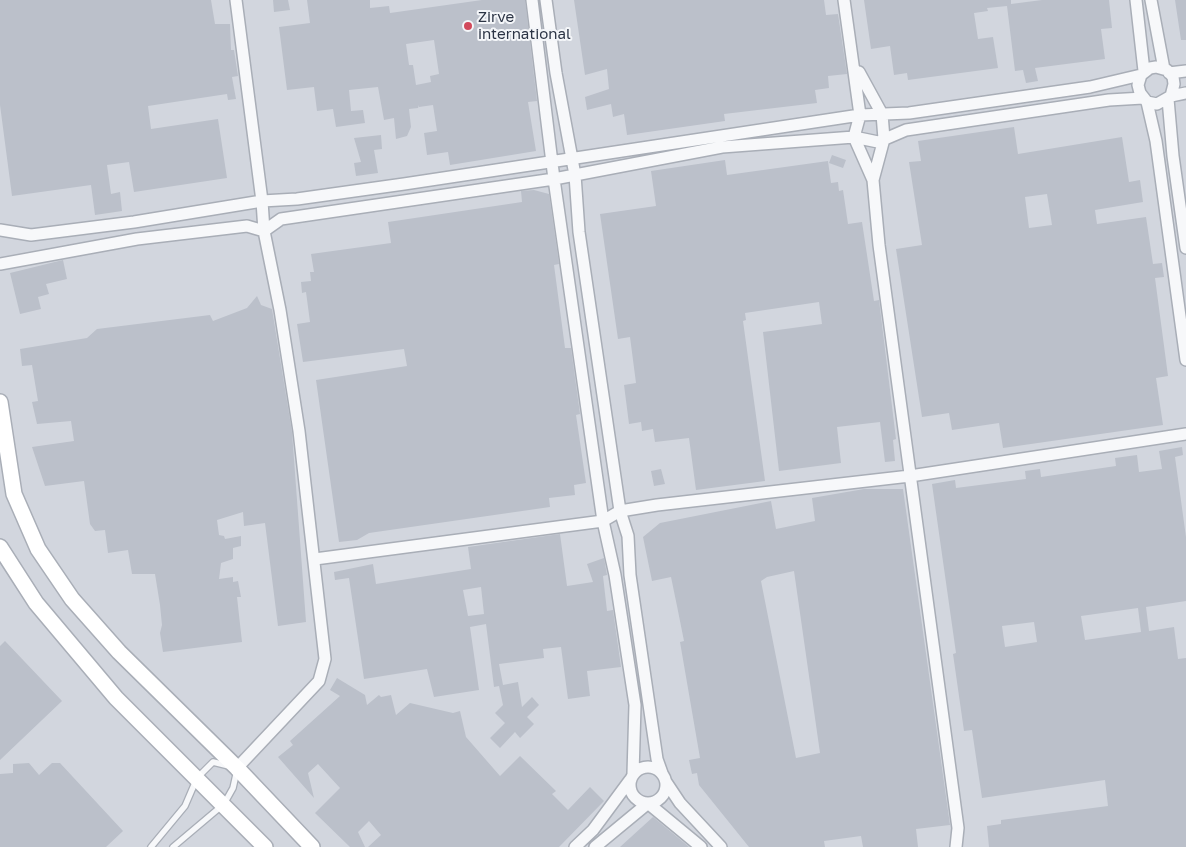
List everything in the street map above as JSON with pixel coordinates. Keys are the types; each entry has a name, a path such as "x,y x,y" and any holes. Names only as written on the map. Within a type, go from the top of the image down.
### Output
{"street":[{"path":"236,0 262,201 264,232 286,347 315,559 325,659 319,681 237,768"},
{"path":"532,0 554,179 603,521 615,575 635,705 631,777 632,796 640,802 648,804 701,847"},
{"path":"546,0 556,73 575,175 579,232 620,511 628,536 630,575 657,759 664,778 680,803 721,847"},
{"path":"844,0 860,115 854,137 873,180 910,476 958,828 956,847"},
{"path":"1136,0 1143,73 1138,85 1145,100 1156,141 1186,360"},
{"path":"1151,0 1167,71 1174,84 1169,98 1186,248"},
{"path":"854,63 882,114 884,139 873,180"},
{"path":"0,230 31,235 134,222 262,201 297,199 404,184 552,160 860,115 909,113 1090,88 1143,73 1156,67 1167,71 1186,71"},
{"path":"264,232 281,219 554,179 722,148 854,137 878,142 906,130 1109,100 1145,100 1157,104 1186,93"},
{"path":"995,101 997,116"},
{"path":"404,184 405,200"},
{"path":"134,222 138,239"},
{"path":"1167,225 1182,223"},
{"path":"0,264 138,239 247,226 264,232"},
{"path":"0,402 14,494 38,549 72,600 119,652 237,768 312,847"},
{"path":"315,559 603,521 620,511 657,505 910,476 1186,434"},
{"path":"0,547 36,603 110,690 265,847"},
{"path":"575,847 593,830 631,777 642,767 649,766 664,778"},
{"path":"595,847 648,804 658,801 663,796 664,778"}],"lane":[{"path":"150,847 185,806 198,778 213,762 237,768 232,788 224,804 173,847"}],"shaded area":[{"path":"0,0 1186,0 1186,847 0,847"}],"building":[{"path":"0,0 211,0 215,24 230,24 231,50 234,50 238,76 232,77 236,99 228,100 227,94 148,106 151,129 218,119 227,178 134,192 129,162 107,165 111,194 120,192 122,211 95,215 91,185 12,196 0,105"},
{"path":"273,0 288,0 290,10 274,12"},
{"path":"307,0 370,0 370,8 389,6 390,13 482,0 525,0 537,101 528,102 536,151 450,165 448,152 427,155 424,133 437,131 433,105 419,107 419,105 418,108 409,109 411,127 407,136 396,139 394,118 384,120 378,87 349,90 351,111 363,110 365,123 336,127 333,109 317,111 314,87 287,90 279,27 310,23","holes":["434,40 439,74 430,76 431,82 416,85 413,65 409,65 406,44"]},
{"path":"574,0 824,0 826,15 838,14 847,74 828,76 829,88 815,90 817,103 724,114 725,121 627,135 624,114 613,117 611,104 587,110 585,97 609,89 607,69 585,75"},
{"path":"864,0 1011,0 1011,4 1042,0 1109,0 1112,28 1101,29 1105,59 1035,68 1038,81 1026,83 1023,70 1015,71 1007,6 987,8 988,11 974,13 978,39 993,37 998,68 908,80 907,73 894,75 890,46 871,49"},
{"path":"1175,0 1186,0 1186,40 1181,40"},
{"path":"1014,127 1018,154 1122,137 1129,182 1140,180 1143,202 1095,210 1097,224 1146,217 1153,264 1162,263 1164,277 1155,278 1168,376 1156,378 1163,425 1003,448 999,423 952,430 949,413 922,417 896,249 922,245 909,162 921,161 918,141","holes":["1047,194 1052,225 1029,228 1025,197"]},
{"path":"381,135 382,149 374,150 378,173 356,176 354,163 361,162 354,138"},
{"path":"832,155 846,160 843,168 829,163"},
{"path":"725,160 727,175 828,161 831,183 838,182 839,191 843,190 848,224 862,222 874,301 879,300 896,439 893,440 895,461 885,462 880,422 837,427 841,463 779,471 763,332 822,324 819,302 745,313 746,320 743,321 765,481 696,490 689,438 655,442 653,429 642,431 641,422 629,424 624,385 636,383 630,337 618,339 600,214 656,206 651,171"},
{"path":"534,190 549,194 559,264 554,265 565,348 571,348 580,414 576,415 586,483 574,485 575,495 549,498 550,507 369,533 357,540 339,542 316,380 407,366 404,349 303,362 297,324 310,322 306,292 302,293 301,282 311,281 310,272 314,272 311,254 391,243 388,222 522,202 521,191"},
{"path":"63,260 67,279 46,284 49,294 38,297 41,309 20,314 10,273"},
{"path":"257,296 261,305 272,309 292,432 306,622 278,626 265,523 244,526 243,512 217,520 219,535 224,536 225,539 241,536 241,546 233,548 233,559 221,563 219,579 233,577 233,582 238,581 241,597 237,597 242,642 163,652 160,633 162,625 160,605 155,574 132,574 128,550 108,553 105,530 95,531 90,524 84,481 45,486 32,447 74,441 71,421 37,424 32,402 38,401 32,365 22,366 20,349 87,338 97,329 210,315 213,321 247,308"},
{"path":"1182,447 1183,455 1175,457 1186,537 1186,601 1146,607 1149,631 1174,627 1178,659 1186,658 1186,847 989,847 987,826 1001,824 1001,820 1108,806 1105,780 982,798 972,730 964,731 953,654 956,653 932,484 955,480 956,488 1026,479 1025,471 1040,469 1041,477 1116,466 1115,458 1137,455 1139,472 1162,469 1159,451","holes":["1138,608 1141,632 1085,640 1081,616","1034,622 1037,642 1005,647 1002,626"]},
{"path":"661,469 665,484 654,486 651,471"},
{"path":"864,489 903,489 950,825 916,829 918,847 863,847 861,836 824,841 825,847 749,847 699,785 697,773 692,774 689,760 700,758 680,642 684,641 677,606 671,577 652,581 643,537 660,523 771,501 776,529 815,521 812,498","holes":["794,571 820,753 796,758 761,581 767,577"]},
{"path":"560,534 567,586 593,582 587,564 604,558 607,575 603,576 607,611 613,610 621,667 587,671 590,696 568,699 561,647 543,649 544,658 499,664 503,685 518,682 522,707 532,697 539,705 527,717 534,724 520,738 515,732 500,748 490,738 505,723 495,713 503,705 499,686 494,687 486,624 470,627 479,690 434,697 427,669 364,679 349,578 335,580 334,572 373,564 376,584 471,569 468,547","holes":["481,587 484,614 468,616 463,590"]},
{"path":"5,641 62,701 0,760 0,646"},
{"path":"337,678 365,695 367,705 379,695 381,697 391,695 396,715 410,703 453,713 460,711 466,737 500,776 520,756 556,791 552,794 568,810 590,787 604,801 559,847 368,847 381,835 369,821 358,832 365,847 350,847 315,813 340,788 318,764 308,773 314,798 278,757 293,745 290,741 340,696 330,690"},
{"path":"29,763 39,775 52,763 60,763 123,831 106,847 0,847 0,774 13,773 13,764"},
{"path":"653,817 688,846 689,847 620,847"}],"place":[{"name":"Zirve international","path":"468,26"}]}
